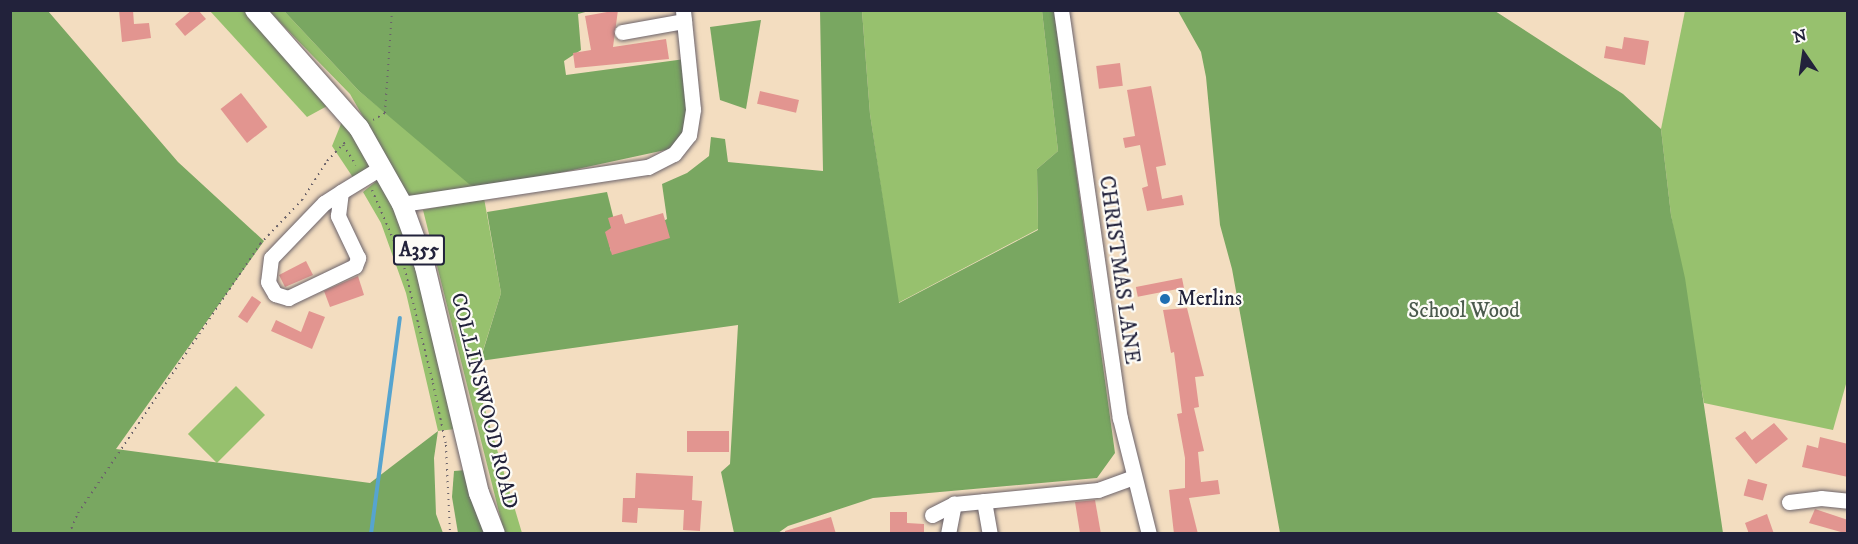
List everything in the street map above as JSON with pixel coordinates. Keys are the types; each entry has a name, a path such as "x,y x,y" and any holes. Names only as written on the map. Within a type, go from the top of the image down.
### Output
{"main road":[{"name":"COLLINSWOOD ROAD","path":"255,10 359,129 402,204 425,267 479,493 495,534"}],"street":[{"name":"CHRISTMAS LANE","path":"1061,10 1119,418 1149,534"},
{"path":"402,204 648,167 674,154 689,135 693,109 683,16 622,32"},
{"path":"341,192 338,216 358,258 355,266 288,298 275,294 268,282 271,258 324,202 382,166"},
{"path":"932,515 954,504 1098,490 1134,477"},
{"path":"1789,502 1821,498 1848,501"},
{"path":"984,501 990,534"},
{"path":"948,534 954,504"}],"path":[{"path":"69,534 78,513 260,244 302,200 327,161 342,145 359,129 385,113 392,10"},
{"path":"342,145 364,178 403,262 434,383 446,445 450,534"}],"green space":[{"path":"10,11 48,11 178,162 264,241 116,449 370,483 438,431 434,458 436,514 443,533 11,533"},
{"path":"210,11 246,11 329,105 307,117"},
{"path":"269,11 284,11 359,91 480,190 409,197 350,94"},
{"path":"284,11 589,11 578,14 581,50 564,61 566,75 685,59 697,113 670,149 480,190 469,184 359,91"},
{"path":"820,11 862,11 870,114 899,303 1038,230 1037,169 1058,151 1042,11 1054,11 1115,453 1097,478 873,498 788,526 778,533 734,533 721,472 730,464 738,325 480,361 501,293 487,212 607,192 617,232 607,234 611,252 667,219 662,184 687,173 709,156 711,137 725,139 728,162 823,171"},
{"path":"862,11 1042,11 1058,151 1037,169 1038,229 898,303 870,114"},
{"name":"School Wood","path":"1178,11 1495,11 1623,94 1661,129 1671,215 1685,278 1723,533 1280,533 1232,269 1220,225 1206,77 1201,52"},
{"path":"1685,11 1847,11 1848,377 1833,430 1704,403 1671,215 1661,129"},
{"path":"761,20 746,109 720,100 710,27"},
{"path":"343,119 371,163 369,171 354,179 332,146"},
{"path":"379,179 400,221 422,283 455,429 438,431 406,293 381,223 363,192"},
{"path":"484,198 501,293 475,376 522,533 504,532 423,210"},
{"path":"236,386 265,415 217,463 188,434"},
{"path":"467,470 487,533 458,533 452,497 454,471"}],"building":[{"path":"119,10 133,10 134,24 149,23 151,38 122,42"},
{"path":"192,10 198,10 206,19 185,36 175,24"},
{"path":"618,10 613,47 666,39 669,59 575,68 573,53 591,50 585,16"},
{"path":"1624,37 1649,41 1645,65 1604,58 1606,46 1622,49"},
{"path":"1120,63 1123,86 1099,89 1096,66"},
{"path":"1151,86 1166,165 1156,167 1162,199 1182,195 1184,205 1147,211 1142,188 1148,186 1140,145 1125,148 1123,138 1135,136 1127,90"},
{"path":"760,91 799,100 796,113 757,104"},
{"path":"241,93 267,127 247,143 221,109"},
{"path":"663,213 670,238 612,255 605,232 611,228 608,218 622,214 625,224"},
{"path":"306,261 313,275 285,287 279,275"},
{"path":"358,276 364,295 330,307 324,291"},
{"path":"1182,278 1184,288 1138,297 1136,287"},
{"path":"252,296 261,302 247,323 238,317"},
{"path":"1187,308 1204,376 1195,377 1199,407 1194,408 1204,451 1198,452 1201,482 1218,480 1220,494 1189,498 1198,534 1174,534 1169,490 1185,488 1185,458 1177,414 1182,413 1174,352 1171,353 1163,310"},
{"path":"309,311 325,317 312,349 271,331 276,320 301,332"},
{"path":"1774,423 1788,439 1756,464 1735,438 1745,431 1752,440"},
{"path":"687,431 729,431 729,452 687,452"},
{"path":"1820,437 1848,444 1848,477 1802,467 1807,445 1818,448"},
{"path":"636,473 693,476 692,500 702,501 700,531 683,530 684,510 638,508 637,523 622,522 623,498 635,498"},
{"path":"1748,479 1767,484 1763,501 1744,495"},
{"path":"1095,500 1101,534 1080,533 1075,502"},
{"path":"1815,509 1848,520 1848,534 1809,523"},
{"path":"890,512 907,512 907,523 924,524 924,534 890,534"},
{"path":"1767,514 1774,534 1749,534 1745,523"},
{"path":"831,517 836,534 785,534 785,531"}],"waterway":[{"path":"371,534 400,318"}],"place":[{"name":"Merlins","path":"1165,299"}]}
